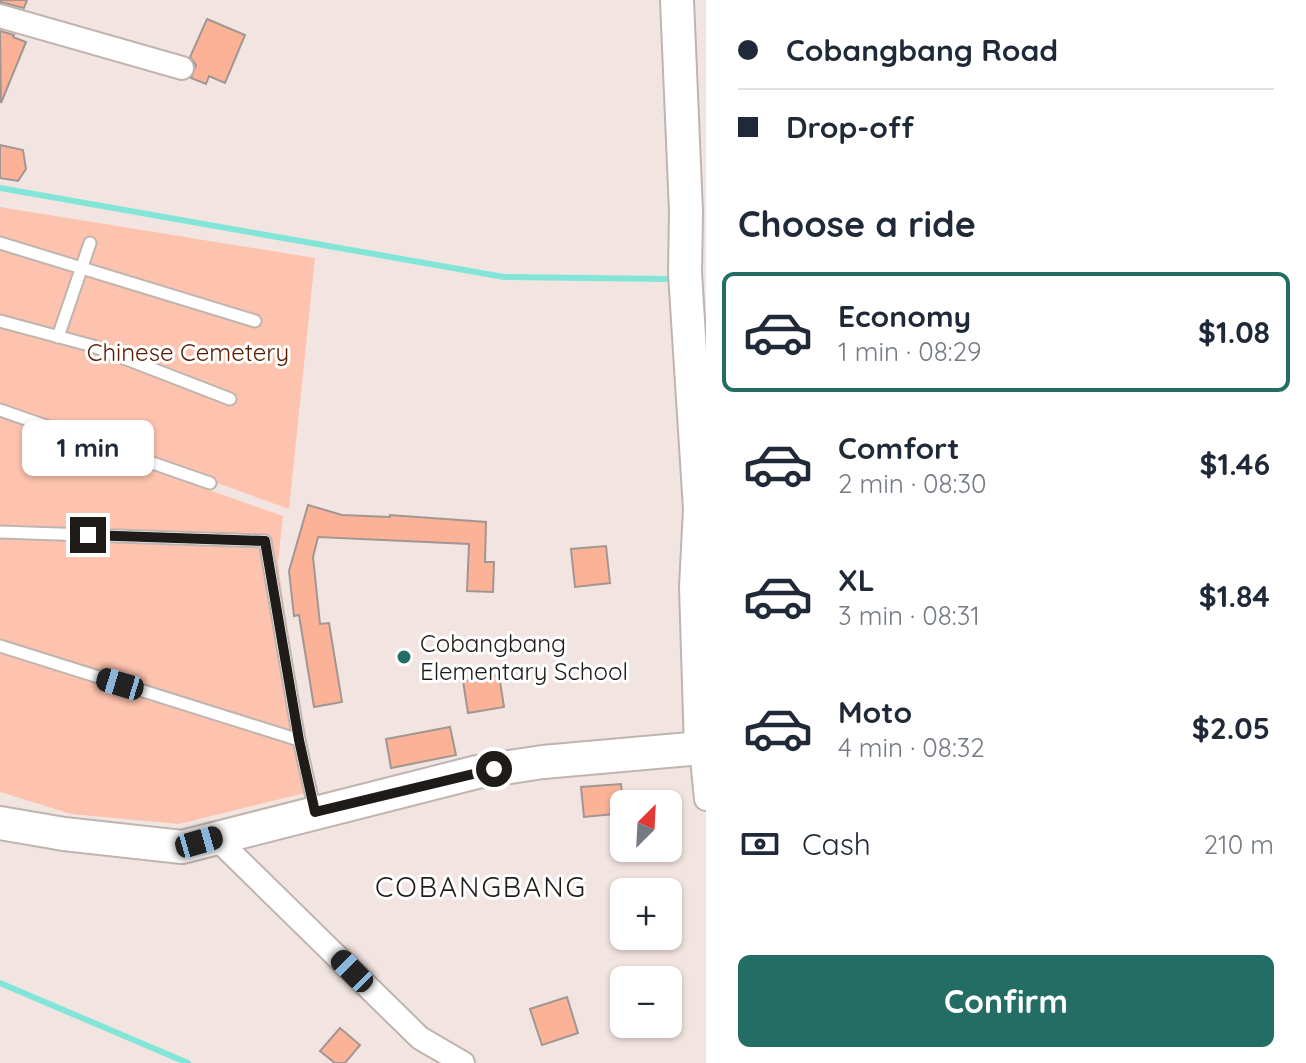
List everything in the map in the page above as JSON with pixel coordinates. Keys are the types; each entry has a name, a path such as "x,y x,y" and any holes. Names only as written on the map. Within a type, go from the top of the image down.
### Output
{"street":[{"path":"677,0 697,294 700,509 696,587 701,748 706,799"},
{"path":"0,16 182,68"},
{"path":"0,823 64,834 182,847 426,783 511,766 701,748"},
{"path":"216,838 420,1038 463,1063"}],"lane":[{"path":"0,243 255,321"},
{"path":"58,337 90,243"},
{"path":"0,321 93,346 230,399"},
{"path":"0,410 210,483"},
{"path":"0,532 265,541 299,740 315,812"},
{"path":"0,646 299,740"}],"green space":[{"name":"Chinese Cemetery","path":"0,207 315,258 289,509 0,405"},
{"path":"0,417 283,516 278,562 309,792 179,824 71,814 0,792"}],"building":[{"path":"0,0 27,0 24,8"},
{"path":"207,19 245,35 225,83 209,76 206,84 191,78 196,65 190,57"},
{"path":"0,31 26,42 1,103"},
{"path":"0,145 23,150 26,169 18,181 0,178"},
{"path":"308,505 342,515 486,522 485,562 494,562 493,592 467,591 469,544 318,537 313,557 320,624 329,623 342,702 314,707 299,615 294,616 289,571"},
{"path":"606,546 610,583 575,587 571,549"},
{"path":"499,675 504,707 468,713 463,681"},
{"path":"450,727 456,755 391,768 386,739"},
{"path":"621,784 622,790 610,790 610,814 584,817 581,787"},
{"path":"567,997 578,1033 542,1045 530,1009"},
{"path":"340,1028 360,1045 345,1063 335,1063 320,1051"}],"waterway":[{"path":"0,188 504,277 666,279"},
{"path":"0,983 188,1063"}],"place":[{"name":"Cobangbang Elementary School","path":"404,657"}],"district":[{"name":"COBANGBANG","path":"481,886"}],"route":[{"path":"88,535 265,541 299,740 315,812 494,769"}]}
